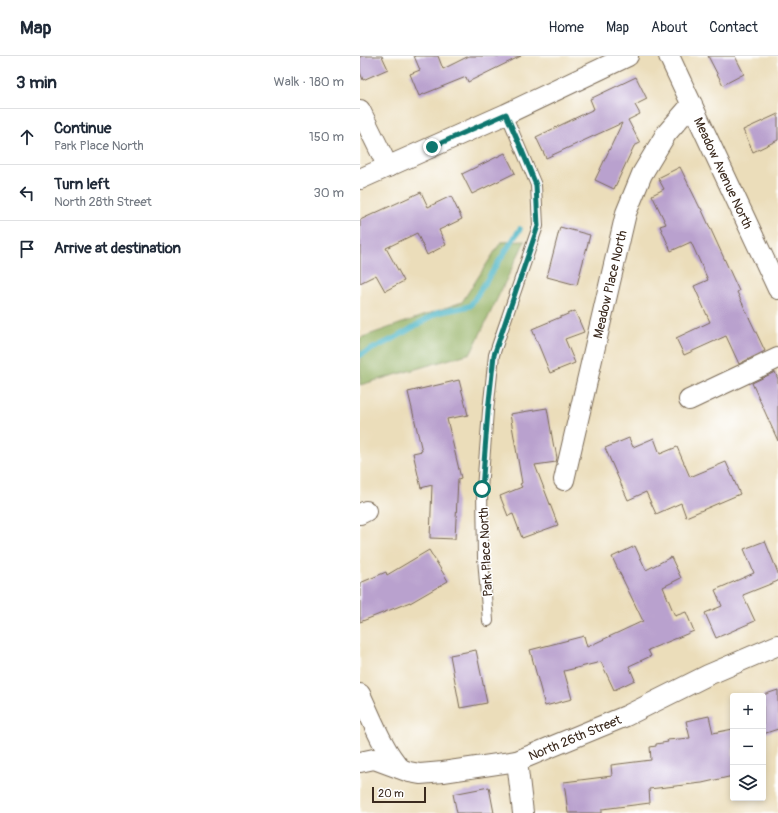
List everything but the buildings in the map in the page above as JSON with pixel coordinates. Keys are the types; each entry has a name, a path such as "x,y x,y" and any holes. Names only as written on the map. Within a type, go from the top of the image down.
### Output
{"street":[{"path":"360,179 506,114 628,56"},
{"name":"Meadow Avenue North","path":"669,56 778,289"},
{"name":"Meadow Place North","path":"564,480 626,213 646,167 666,134 692,104"},
{"path":"360,110 388,167"},
{"path":"689,400 778,358"},
{"name":"North 26th Street","path":"360,762 374,759 409,772 420,774 444,772 517,760 626,716 708,675 778,645"},
{"path":"360,694 393,760 400,768"},
{"path":"517,760 523,813"}],"lane":[{"name":"Park Place North","path":"488,621 483,558 482,489 494,355 538,226 536,185 506,114"}],"green space":[{"path":"525,241 471,353 360,385 360,338 462,302 501,242"}],"waterway":[{"path":"360,355 395,338 437,313 470,306 520,229"}],"route":[{"path":"432,147 506,114 536,185 538,226 494,355 482,489"}]}
